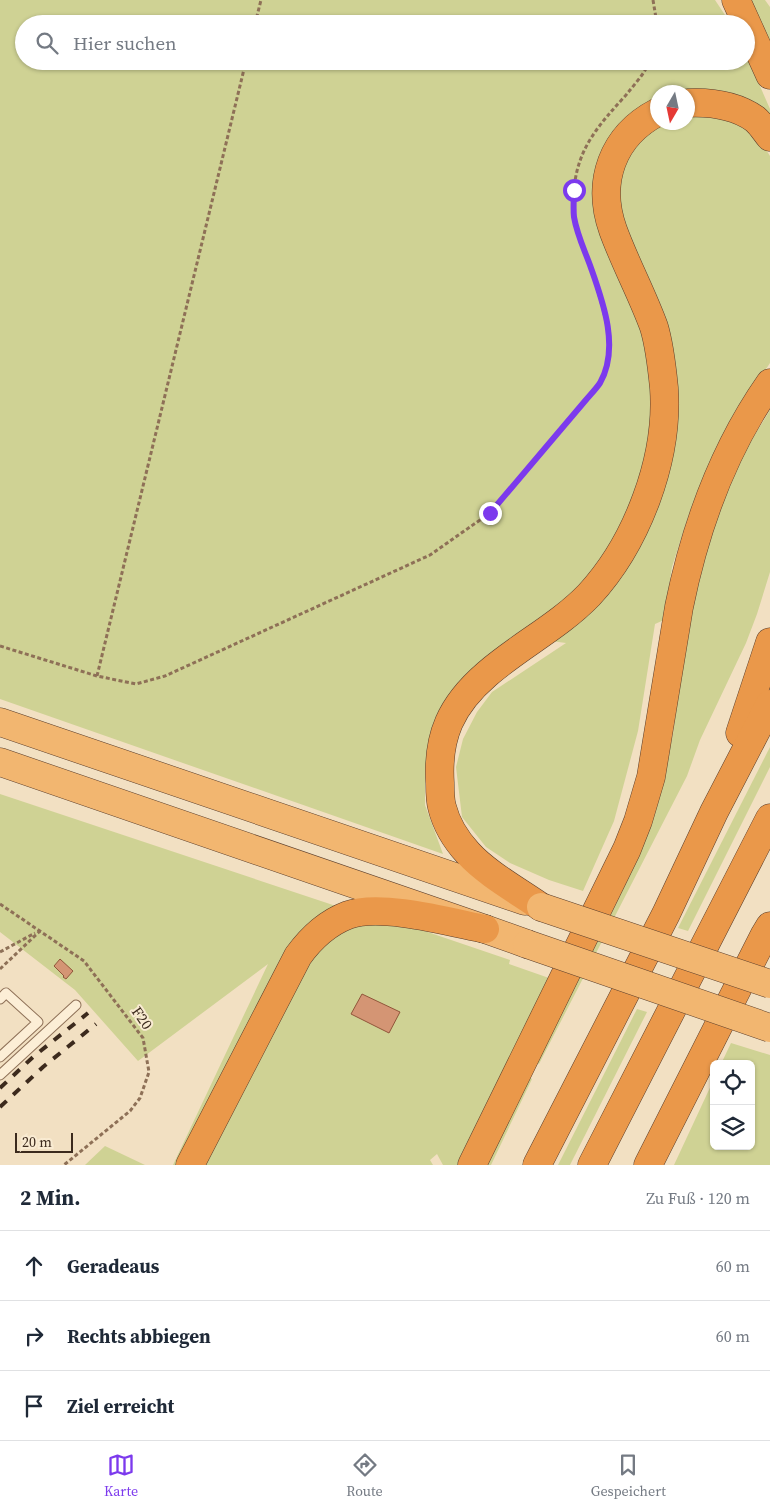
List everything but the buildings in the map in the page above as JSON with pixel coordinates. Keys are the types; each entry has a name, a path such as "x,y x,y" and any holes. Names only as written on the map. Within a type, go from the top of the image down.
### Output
{"highway":[{"path":"736,0 743,15"},
{"path":"755,42 770,75"},
{"path":"695,103 714,104 738,110 755,120 770,137"},
{"path":"540,907 499,879 468,853 457,839 441,806 439,763 442,742 458,704 488,672 565,615 587,596 601,580 621,551 638,520 652,479 658,458 664,416 664,392 659,347 649,314 613,229 607,197 611,165 616,151 636,125 650,117"},
{"path":"472,1165 622,858 638,821 651,777 683,585 696,537 710,497 730,452 770,383"},
{"path":"714,812 770,642"},
{"path":"537,1165 666,914 714,812 770,704"},
{"path":"0,722 770,984"},
{"path":"0,762 770,1028"},
{"path":"592,1165 770,818"},
{"path":"190,1165 294,963 308,943 326,927 350,915 368,912 402,912 485,928"},
{"path":"648,1165 768,926"}],"lane":[{"path":"0,998 6,993 38,1022 0,1057"},
{"path":"0,1075 76,1005"}],"path":[{"path":"257,15 261,0"},
{"path":"653,0 656,15"},
{"path":"97,676 244,70"},
{"path":"0,646 97,676 136,684 165,676 430,555 490,513 600,383 606,369 610,344 607,324 590,267 580,243 574,216 574,190 577,169 583,151 593,133 645,70"},
{"name":"F20","path":"0,904 84,961 143,1038 149,1072 140,1098 130,1111 64,1165"},
{"path":"0,952 40,931"},
{"path":"0,969 40,931"}],"green space":[{"path":"0,0 715,0 725,15 15,15 15,70 753,70 770,109 770,119 695,95 695,85 650,85 650,109 608,150 639,314 654,372 651,451 613,554 429,746 425,770 425,805 443,854 0,699"},
{"path":"746,0 765,0 770,7 770,46 755,15"},
{"path":"695,112 738,124 754,135 762,144 770,156 770,363 737,413 711,460 688,517 672,567 664,620 655,624 638,731 614,821 583,891 549,880 510,863 486,847 462,817 456,767 463,739 477,712 492,692 566,643 551,641 567,629 670,442 617,218 622,160 651,130 695,130"},
{"path":"770,410 770,572 757,614 746,643 700,740 687,776 539,1064 536,1063 637,860 661,787 673,734 684,646 694,588 719,508 742,456"},
{"path":"770,747 770,767 688,931 678,928"},
{"path":"0,794 345,909 325,918 183,1165 173,1165 268,964 138,1061 75,990 0,932"},
{"path":"363,922 404,924 510,960 509,964 549,978 458,1165 443,1165 437,1154 430,1160 433,1165 201,1165 285,997 322,944"},
{"path":"637,1009 647,1012 570,1165 558,1165"},
{"path":"731,1043 770,1055 770,1165 674,1165 710,1088 710,1150 755,1150 755,1060 723,1060"},
{"path":"530,1078 532,1079 491,1165 484,1165"},
{"path":"105,1146 145,1165 85,1165"}],"railway":[{"path":"0,1088 33,1057 88,1013"},
{"path":"0,1107 43,1067 96,1024"}],"route":[{"path":"490,513 600,383 606,369 610,344 607,324 590,267 580,243 574,216 574,190"}]}
